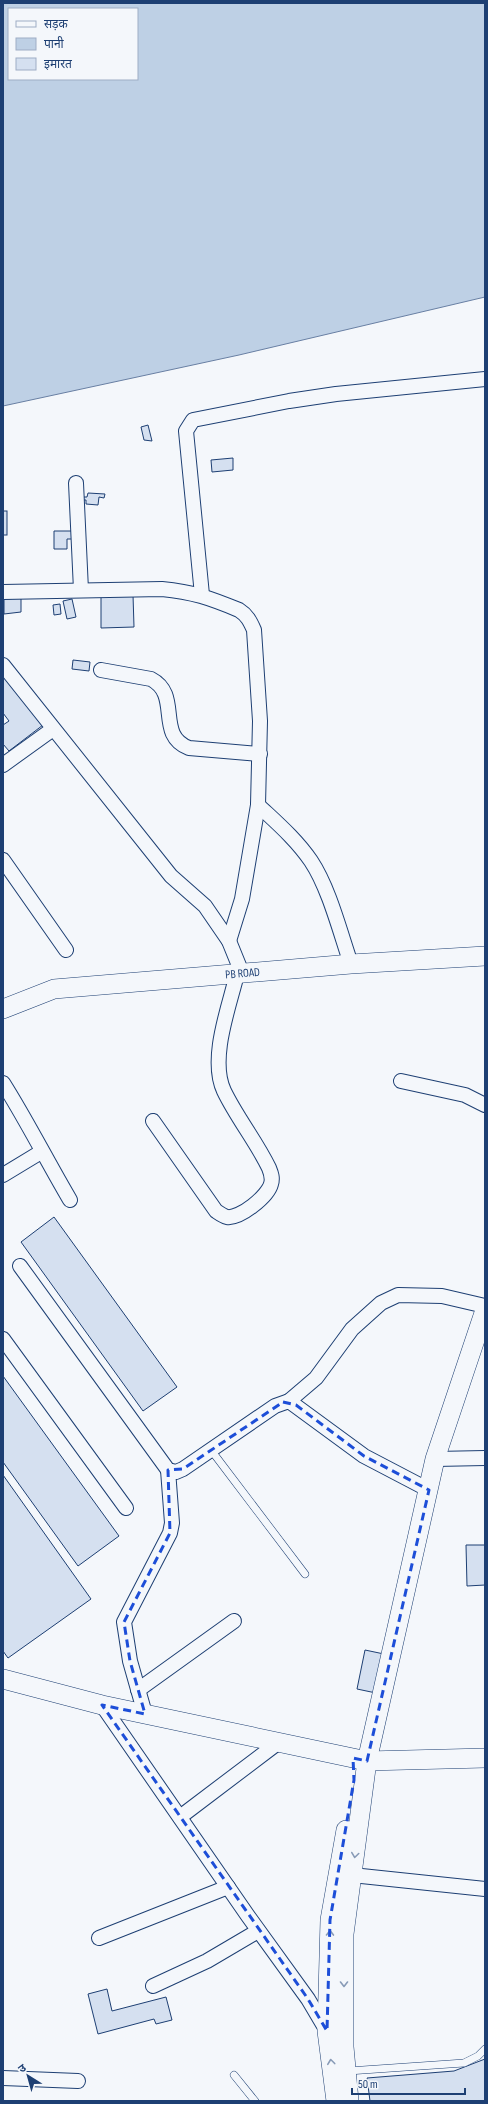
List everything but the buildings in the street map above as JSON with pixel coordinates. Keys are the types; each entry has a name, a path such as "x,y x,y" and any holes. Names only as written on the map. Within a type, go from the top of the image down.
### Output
{"street":[{"path":"202,595 186,431 192,420 289,400 485,379"},
{"path":"76,483 81,590"},
{"path":"3,592 162,589 202,595 244,613 254,630 260,721 258,805 242,899 229,940"},
{"path":"3,665 171,876 205,906 229,940 239,973 223,1036 218,1066 224,1091 269,1168 272,1176 268,1191 242,1213 228,1217 220,1214 216,1211 153,1121"},
{"path":"101,670 151,679 157,682 163,689 167,700 171,733 175,740 181,745 189,748 260,754"},
{"path":"3,765 53,729"},
{"path":"258,805 284,830 311,861 326,893 351,964"},
{"path":"3,860 66,950"},
{"name":"PB ROAD","path":"3,1009 54,989 351,964 485,956"},
{"path":"401,1081 465,1095 485,1105"},
{"path":"3,1083 18,1106 41,1152 70,1200"},
{"path":"3,1175 41,1152"},
{"path":"20,1266 168,1470 172,1523 170,1533 124,1622 130,1661 145,1714"},
{"path":"168,1470 176,1472 183,1469 275,1406 289,1401 316,1378 352,1328 381,1303 398,1294 442,1296 485,1306"},
{"path":"336,2101 327,2031 330,1920 354,1780 435,1459 485,1310"},
{"path":"3,1339 126,1508"},
{"path":"289,1401 364,1456 428,1490"},
{"path":"435,1459 485,1458"},
{"path":"138,1690 234,1621"},
{"path":"3,1679 102,1705 360,1759 485,1758"},
{"path":"102,1705 258,1931 308,1999 327,2031"},
{"path":"180,1817 279,1742"},
{"path":"349,2101 344,2047 344,1934 352,1875 360,1759"},
{"path":"352,1875 485,1889"},
{"path":"99,1938 228,1887"},
{"path":"153,1986 207,1961 258,1931"},
{"path":"3,2078 78,2081"}],"lane":[{"path":"211,1450 305,1574"},
{"path":"347,2071 464,2063 478,2056 485,2049"},
{"path":"234,2075 255,2101"}],"highlighted area":[{"path":"283,1402 296,1405 364,1456 429,1490 367,1761 353,1758 354,1780 330,1920 327,2031 308,1999 102,1705 145,1714 130,1661 124,1622 170,1533 168,1470 183,1469"}],"water":[{"path":"3,3 485,3 485,297 239,355 3,406"}]}
